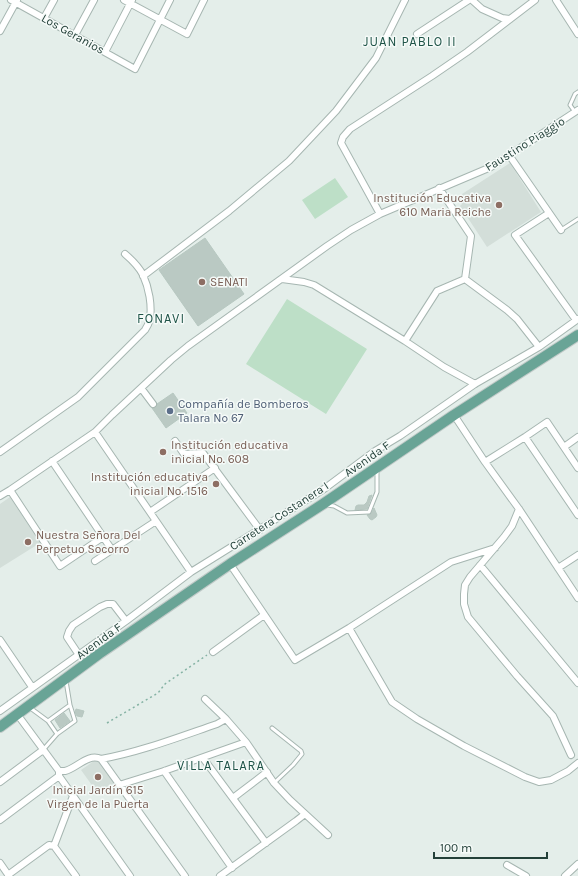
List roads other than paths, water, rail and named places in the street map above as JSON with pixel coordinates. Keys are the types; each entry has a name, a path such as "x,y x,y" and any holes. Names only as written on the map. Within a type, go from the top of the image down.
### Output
{"main road":[{"name":"Carretera Costanera I","path":"0,727 130,632 230,564 323,504 454,415 577,337"}],"street":[{"path":"44,18 54,0"},
{"path":"75,35 94,0"},
{"path":"124,0 131,2 187,34 204,0"},
{"path":"160,19 170,0"},
{"path":"143,276 229,211 289,161 336,111 376,58 405,0"},
{"path":"417,34 471,0 482,9 502,18 510,19"},
{"path":"380,214 342,143 343,137 350,129 467,52 535,0"},
{"path":"556,0 578,34"},
{"path":"0,31 14,1"},
{"name":"Los Geranios","path":"14,1 135,69 160,19"},
{"path":"105,52 131,2"},
{"name":"Faustino Piaggio","path":"0,496 95,432 171,360 188,346 327,246 351,230 380,214 483,171 509,156 576,111"},
{"path":"509,156 561,230"},
{"path":"440,188 471,236 466,280"},
{"path":"549,213 515,236 577,320"},
{"path":"0,452 78,397 145,330 150,320 148,292 143,276 125,254"},
{"path":"282,278 314,285 444,367 475,384"},
{"path":"405,341 437,291 466,280"},
{"path":"466,280 507,310 539,347"},
{"name":"Avenida F","path":"0,711 126,621 191,572 324,489 375,451 400,436 475,384 539,347 577,320"},
{"path":"141,388 153,404"},
{"path":"454,415 578,598"},
{"path":"485,462 547,422 578,468"},
{"path":"95,432 191,572"},
{"path":"525,437 578,515"},
{"path":"564,447 578,437"},
{"path":"175,441 184,454 203,453 260,530"},
{"path":"52,461 112,550"},
{"path":"150,512 215,468"},
{"path":"10,490 60,566 103,537"},
{"path":"519,509 512,526 465,585 464,604 468,617 552,716 570,755"},
{"path":"95,560 156,520"},
{"path":"230,564 295,660 349,628 451,562 495,548"},
{"path":"558,568 578,555"},
{"path":"480,565 578,683"},
{"path":"79,655 67,637 68,631 73,625 107,604 113,604 126,621"},
{"path":"213,652 264,615"},
{"path":"349,628 392,702 417,719 478,753 525,777 539,782 551,780 568,771 578,763"},
{"path":"0,640 32,687"},
{"path":"205,699 226,719 246,742 274,783 328,835"},
{"path":"17,714 130,876"},
{"path":"0,820 59,773 92,757 101,759 111,757 157,744 217,724 226,719"},
{"path":"119,785 203,758 246,742"},
{"path":"0,782 43,750"},
{"path":"203,758 266,843"},
{"path":"101,759 185,876"},
{"path":"164,771 232,868"},
{"path":"233,798 267,772"},
{"path":"54,846 73,796"},
{"path":"220,876 305,814"},
{"path":"0,863 9,875 50,845 54,846"},
{"path":"54,846 76,876"},
{"path":"565,876 578,864"},
{"path":"507,865 526,876"}],"lane":[{"path":"576,111 570,105 575,94 578,92"},
{"path":"561,230 578,219"},
{"path":"323,504 334,506 347,513 369,512 377,492 377,467"},
{"path":"43,750 57,734 75,721 70,705 66,678"},
{"path":"48,721 70,705"},
{"path":"28,706 48,721 57,734"},
{"path":"272,728 301,751 302,754 274,783"}],"place":[{"name":"Institución Educativa 610 Maria Reiche","path":"499,205"},
{"name":"SENATI","path":"202,282"},
{"name":"Compañía de Bomberos Talara Nº 67","path":"170,411"},
{"name":"Institución educativa inicial No. 608","path":"163,452"},
{"name":"Institución educativa inicial No. 1516","path":"216,484"},
{"name":"Nuestra Señora Del Perpetuo Socorro","path":"28,542"},
{"name":"Inicial Jardín 615 Virgen de la Puerta","path":"98,777"}],"district":[{"name":"JUAN PABLO II","path":"410,41"},
{"name":"FONAVI","path":"161,318"},
{"name":"VILLA TALARA","path":"221,765"}]}
